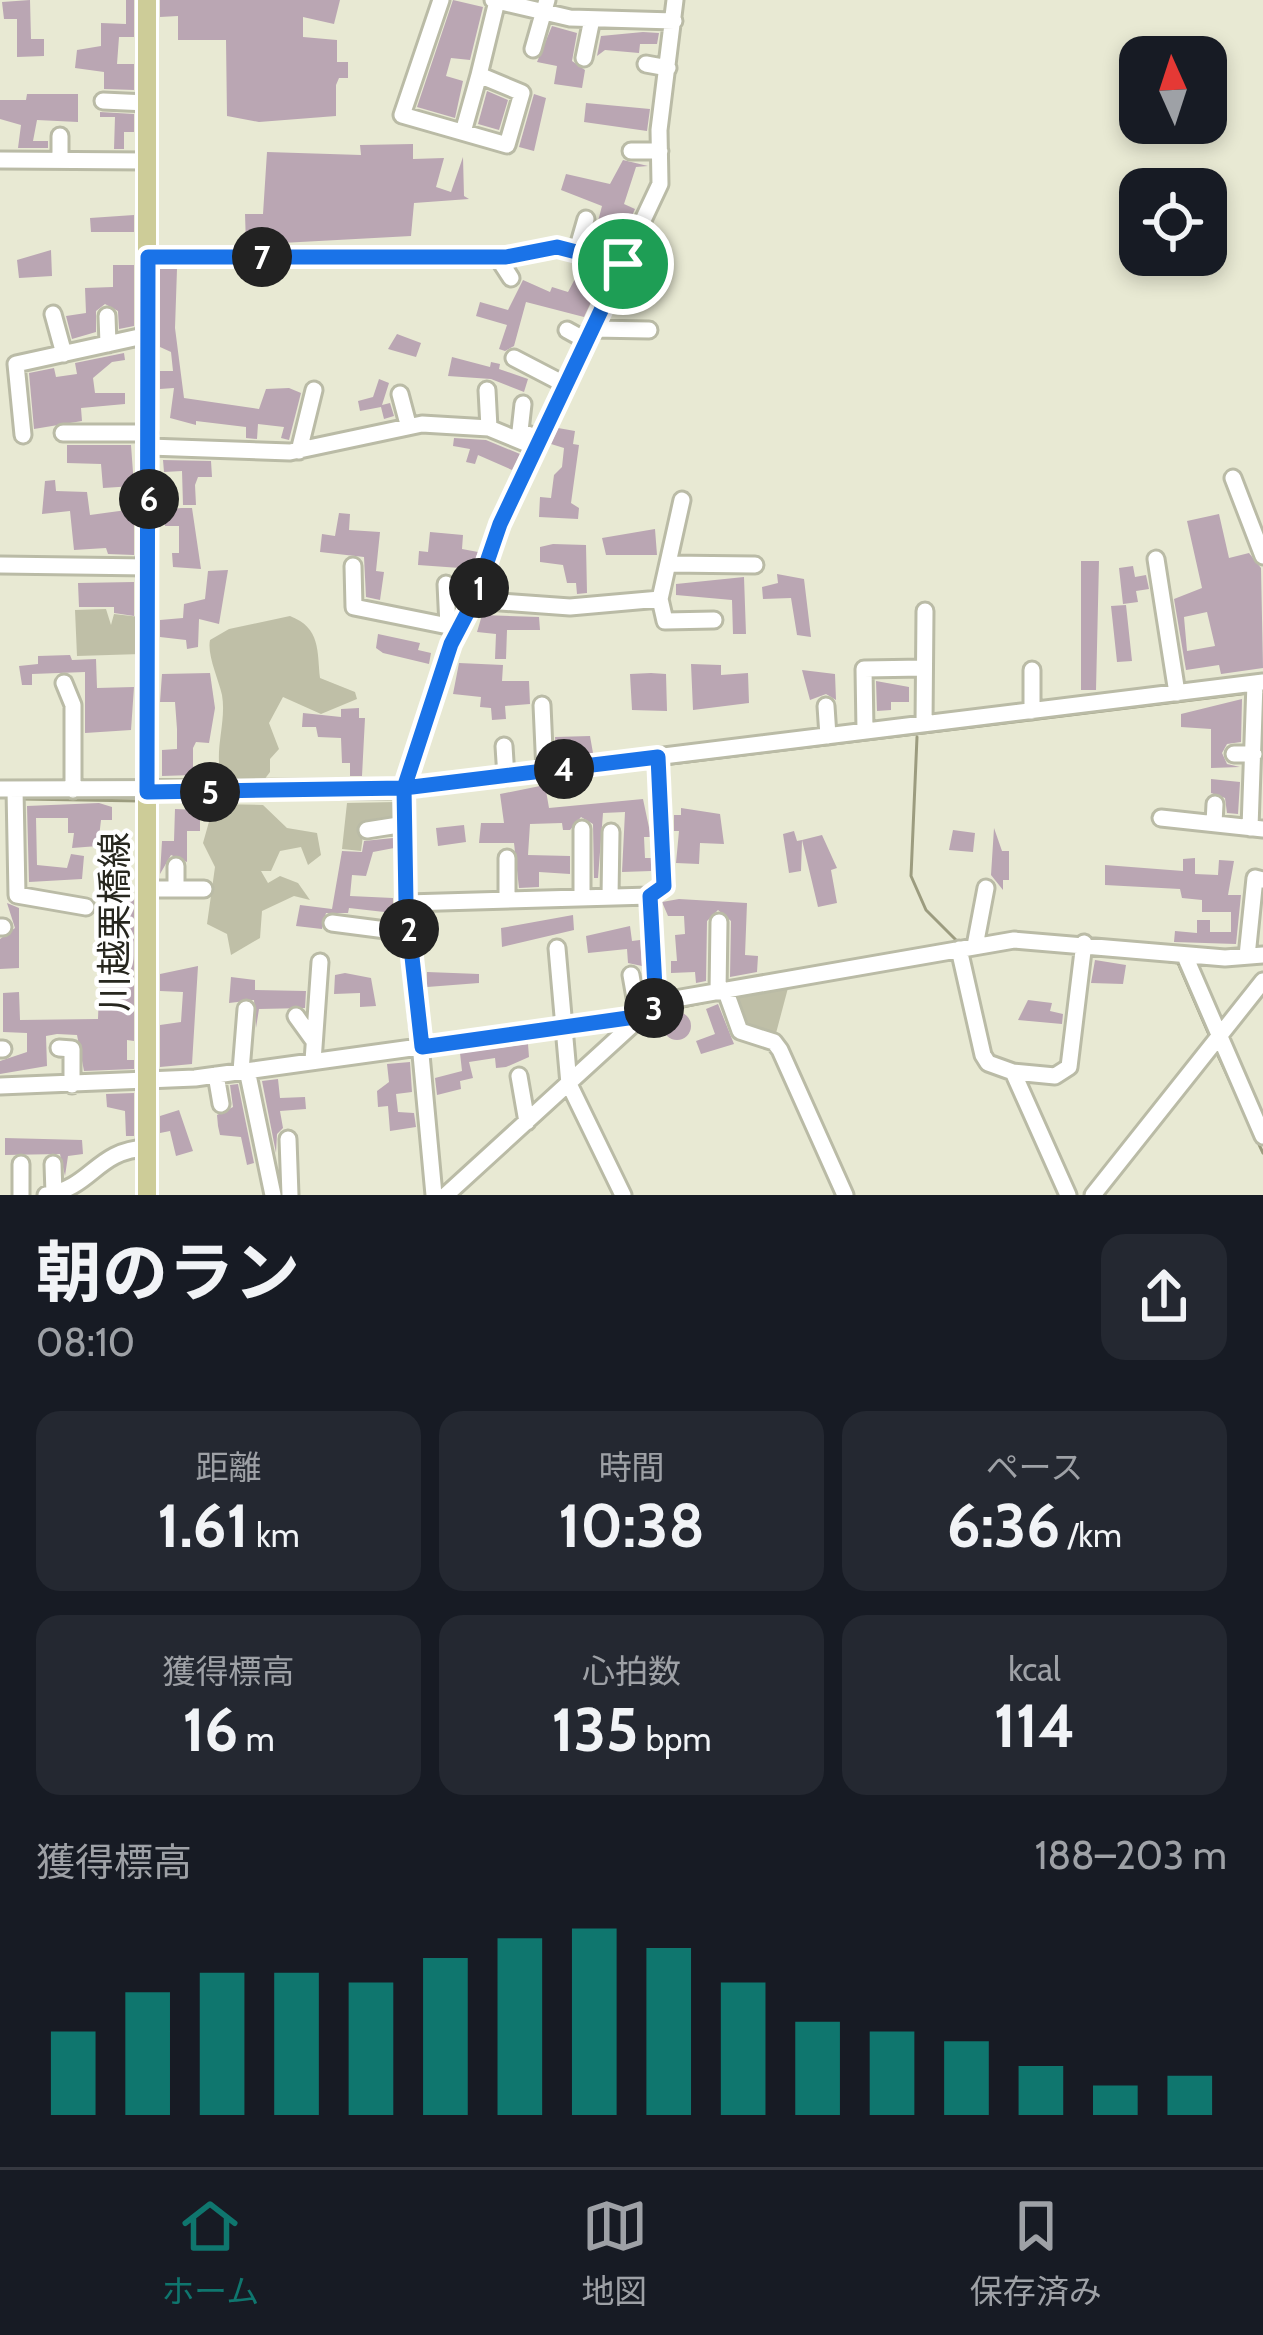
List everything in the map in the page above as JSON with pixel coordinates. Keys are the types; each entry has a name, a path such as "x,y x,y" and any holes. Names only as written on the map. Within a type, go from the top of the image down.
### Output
{"main road":[{"name":"川越栗橋線","path":"147,0 147,1195"}],"street":[{"path":"440,0 402,115 507,146 522,93 479,75"},
{"path":"463,132 495,0 546,6 592,19 674,22"},
{"path":"434,1195 406,903 404,788 453,627 474,600 500,524 660,184 676,0"},
{"path":"533,49 546,6"},
{"path":"584,58 592,19"},
{"path":"646,64 668,68"},
{"path":"103,101 147,104"},
{"path":"60,136 60,160"},
{"path":"13,138 7,160 148,161"},
{"path":"631,151 660,151"},
{"path":"577,250 586,219"},
{"path":"148,257 498,257 557,247 623,264"},
{"path":"498,257 511,278"},
{"path":"53,314 64,354"},
{"path":"107,316 109,344"},
{"path":"567,330 590,335 649,330"},
{"path":"22,435 16,364 148,335"},
{"path":"514,358 564,384"},
{"path":"487,390 488,428"},
{"path":"299,451 314,391"},
{"path":"400,394 407,424"},
{"path":"524,404 520,430 537,443"},
{"path":"63,434 299,451 407,424 488,428 537,443"},
{"path":"1233,478 1263,556"},
{"path":"682,500 660,599 665,621 714,620"},
{"path":"1156,559 1177,693"},
{"path":"668,564 755,565"},
{"path":"0,565 148,567"},
{"path":"353,566 354,607 453,627"},
{"path":"446,584 453,627"},
{"path":"474,600 570,607 660,599"},
{"path":"924,724 925,611"},
{"path":"865,731 864,669 923,668"},
{"path":"1032,670 1032,711"},
{"path":"86,907 17,895 8,789 404,788 1259,682 1254,717 1256,829 1161,818"},
{"path":"64,683 73,705 73,790"},
{"path":"542,706 545,772"},
{"path":"826,706 828,736"},
{"path":"1233,716 1254,717"},
{"path":"504,746 506,777"},
{"path":"1234,754 1254,754"},
{"path":"406,903 650,896 664,886 658,757"},
{"path":"1232,774 1256,777"},
{"path":"1214,823 1215,804"},
{"path":"367,830 405,824"},
{"path":"582,829 582,898"},
{"path":"610,897 611,832"},
{"path":"507,859 507,900"},
{"path":"176,866 176,889"},
{"path":"1,1106 0,1088 216,1075 422,1047 646,1013 722,992 1014,940 1186,956 1255,955 1255,878 1263,880"},
{"path":"986,888 968,948 982,1055 988,1063 1013,1072 1055,1076 1070,1067 1084,943"},
{"path":"147,889 204,889"},
{"path":"446,1195 495,1140 527,1122 646,1013 650,896"},
{"path":"332,922 409,933"},
{"path":"719,922 722,992 740,1031 774,1042 780,1050 845,1195"},
{"path":"557,948 560,1024 569,1084 623,1195"},
{"path":"1186,956 1263,1136"},
{"path":"314,1061 320,962"},
{"path":"631,975 646,1013"},
{"path":"1093,1195 1263,981"},
{"path":"246,1009 244,1071 273,1195"},
{"path":"296,1016 314,1041"},
{"path":"58,1048 72,1049 72,1085"},
{"path":"1013,1072 1068,1195"},
{"path":"216,1075 221,1104"},
{"path":"519,1076 527,1122"},
{"path":"287,1139 290,1195"},
{"path":"53,1164 50,1194 84,1179 118,1149 147,1148"},
{"path":"21,1164 21,1195"}],"green space":[{"path":"106,609 111,625 114,614 140,617 141,654 77,656 75,610"},
{"path":"290,616 312,634 320,678 355,692 357,699 321,714 283,697 269,723 279,749 270,759 270,772 264,780 223,780 219,760 222,695 210,640 229,629"},
{"path":"397,802 398,820 364,828 361,851 342,849 347,803"},
{"path":"214,804 263,805 287,828 317,833 321,855 308,865 301,847 280,851 271,871 261,871 268,883 280,876 298,883 310,900 294,896 262,911 260,938 231,955 227,934 207,924 215,867 203,843"},
{"path":"788,988 775,1037 740,1026 733,998"}],"building":[{"path":"30,0 31,39 44,39 44,56 17,57 17,19 4,19 2,2"},
{"path":"126,0 134,0 134,37 119,37 117,64 134,64 134,90 104,89 104,72 75,68 77,50 101,46 101,23 126,24"},
{"path":"160,0 340,0 334,24 303,17 303,37 337,40 337,62 348,62 348,78 339,78 336,85 336,116 259,122 227,116 226,40 178,40 178,16 160,17"},
{"path":"453,0 483,7 470,60 451,58 446,76 463,81 455,118 417,107"},
{"path":"552,26 577,33 572,61 585,70 582,88 554,84 557,66 537,62"},
{"path":"659,33 657,44 640,44 639,53 605,50 597,56 601,36"},
{"path":"487,91 508,100 499,130 478,124"},
{"path":"27,94 78,94 78,122 37,120 33,141 48,141 48,148 18,148 21,125 0,119 0,100 26,100"},
{"path":"534,94 546,98 534,151 519,147"},
{"path":"586,103 650,109 647,131 584,122"},
{"path":"100,112 134,114 134,132 124,132 124,149 114,149 115,117 100,117"},
{"path":"413,144 413,159 444,158 436,187 451,192 463,157 464,196 469,199 414,203 411,236 246,245 245,214 263,214 267,152 361,155 360,145"},
{"path":"623,160 648,166 636,167 624,204 635,209 631,218 620,213 613,230 597,225 602,206 561,190 566,174 610,184"},
{"path":"134,215 134,232 91,232 90,218"},
{"path":"51,250 52,276 19,278 17,260"},
{"path":"113,265 134,265 134,326 119,329 118,311 105,304 96,311 96,332 72,339 66,316 86,313 85,288 113,287"},
{"path":"160,269 177,269 175,328 184,398 259,409 266,389 289,388 301,393 289,440 281,438 284,427 258,424 257,439 246,438 246,427 196,421 196,425 170,418 174,388 160,389 160,371 173,371 171,352 160,347"},
{"path":"576,277 598,287 584,317 526,302 514,346 505,351 499,349 507,325 476,316 480,302 508,310 523,280 550,292 552,287 568,292"},
{"path":"397,334 421,343 416,357 388,349"},
{"path":"124,353 125,360 112,362 93,378 95,393 125,393 125,404 81,408 82,421 34,429 29,373 54,368 56,377 77,374 75,363"},
{"path":"452,357 490,367 491,362 500,364 499,369 528,379 524,392 491,379 448,376"},
{"path":"379,379 389,383 382,405 390,403 394,416 384,419 381,407 360,411 358,401 373,397"},
{"path":"558,428 575,431 573,444 579,445 571,503 579,508 578,519 539,517 540,497 551,498 554,475 562,467 564,448 551,444"},
{"path":"454,438 486,440 520,454 512,470 478,455 475,464 466,462 470,449 453,446"},
{"path":"67,445 131,445 134,486 103,488 101,464 67,463"},
{"path":"163,460 211,461 212,477 198,477 195,485 196,505 183,505 182,471 164,472"},
{"path":"55,480 56,491 87,492 90,515 134,509 134,555 108,554 106,548 74,550 70,511 42,514 45,481"},
{"path":"192,508 201,569 173,567 172,553 179,553 179,526 165,526 165,510"},
{"path":"339,513 350,514 349,530 380,532 376,571 384,572 380,600 366,597 364,557 320,552 322,534 335,536"},
{"path":"1219,514 1229,558 1249,553 1261,568 1263,668 1221,674 1219,665 1186,670 1174,599 1202,588 1187,521","holes":["1207,612 1215,646 1187,651 1184,617"]},
{"path":"655,529 657,555 606,555 602,538"},
{"path":"430,532 463,535 462,549 478,552 459,603 460,568 418,565 419,551 428,552"},
{"path":"586,545 587,593 577,594 576,583 567,583 563,565 540,562 540,547"},
{"path":"1081,561 1099,561 1096,690 1081,690"},
{"path":"1133,566 1135,577 1146,575 1149,589 1136,591 1138,602 1123,604 1119,568"},
{"path":"228,570 219,624 199,619 198,647 187,649 186,640 160,637 160,620 183,618 184,604 205,599 208,571"},
{"path":"777,574 804,579 811,637 797,635 791,598 763,599 762,587 778,583"},
{"path":"744,577 746,634 733,634 732,600 676,595 676,584"},
{"path":"134,582 134,616 114,613 114,607 79,607 78,583"},
{"path":"1126,605 1132,661 1117,662 1111,606"},
{"path":"482,615 539,617 540,630 507,630 506,659 495,659 496,634 477,632"},
{"path":"378,634 420,643 418,650 431,653 429,664 383,653 376,648"},
{"path":"70,655 72,660 96,659 97,688 134,687 131,730 85,733 85,672 32,674 32,685 22,685 19,666 38,664 38,656"},
{"path":"459,663 503,665 502,681 529,681 530,704 505,706 506,719 492,720 491,708 480,707 481,697 453,694"},
{"path":"691,664 721,665 721,675 748,673 749,703 693,710"},
{"path":"802,670 835,674 836,700 826,694 810,700"},
{"path":"210,673 215,708 209,743 196,742 193,748 193,775 162,776 162,750 177,749 177,729 175,702 160,702 162,674"},
{"path":"630,674 666,674 667,711 632,710"},
{"path":"876,681 909,687 909,702 891,702 891,710 877,711"},
{"path":"1242,699 1241,742 1227,744 1222,753 1227,764 1240,767 1211,768 1211,729 1181,727 1181,714"},
{"path":"359,708 359,718 365,718 362,776 350,776 350,763 342,763 341,738 318,737 316,727 302,727 303,713 341,717 341,709"},
{"path":"590,736 593,753 565,756 564,750 556,751 555,737"},
{"path":"1211,779 1240,782 1238,814 1227,813 1225,798 1211,793"},
{"path":"545,785 549,808 643,799 651,837 644,837 645,858 651,858 651,871 622,872 625,812 603,813 598,878 594,878 593,824 581,817 570,830 563,830 562,823 530,824 528,855 570,856 570,874 539,872 539,887 519,888 514,843 479,843 481,823 504,823 500,794"},
{"path":"99,803 112,807 112,820 101,820 98,846 72,848 74,833 68,833 68,818 36,818 37,865 67,868 71,854 84,856 82,879 29,882 27,806"},
{"path":"681,808 720,814 724,844 700,843 699,864 676,863 679,831 674,831 674,815 681,815"},
{"path":"175,809 200,810 200,831 187,831 187,862 171,855 160,874 162,841 174,841"},
{"path":"464,825 466,842 438,846 436,828"},
{"path":"994,828 1002,851 1009,851 1009,880 1003,880 1003,890 991,875"},
{"path":"953,830 975,833 973,852 949,850"},
{"path":"794,831 797,841 802,840 801,871 789,873 783,834"},
{"path":"822,835 837,868 831,870 837,903 818,907 802,840"},
{"path":"393,838 394,848 373,852 366,876 352,875 350,896 393,898 393,913 349,908 348,913 326,913 322,929 296,926 300,905 332,909 342,851 362,852 364,841"},
{"path":"1195,858 1195,874 1218,875 1219,860 1234,861 1228,895 1241,895 1236,944 1174,942 1175,931 1197,933 1197,920 1210,920 1210,932 1231,932 1231,912 1202,912 1202,900 1182,898 1180,889 1105,885 1105,865 1183,871 1183,859"},
{"path":"128,889 134,889 134,1041 127,1040 127,1060 134,1060 134,1069 84,1071 77,1035 57,1034 46,1036 47,1066 0,1074 0,1061 27,1052 27,1033 3,1032 3,993 19,992 20,1020 98,1019 100,964 127,964 126,938 108,937 102,923 111,906 127,908"},
{"path":"662,902 747,903 745,955 758,956 757,972 730,977 731,921 718,910 707,921 706,981 696,983 695,972 671,973 671,961 677,961 675,935 685,934 684,916 668,916"},
{"path":"7,903 19,908 19,968 0,969 0,939 15,928"},
{"path":"573,915 574,930 502,947 501,928"},
{"path":"630,926 632,941 640,940 642,966 628,963 627,949 588,953 586,936"},
{"path":"1095,960 1126,965 1123,984 1091,983"},
{"path":"198,966 192,1064 160,1067 160,1025 181,1022 183,992 160,991 160,974"},
{"path":"427,972 479,974 479,983 427,987"},
{"path":"335,975 371,978 376,1006 360,1007 360,993 334,994"},
{"path":"231,977 255,980 255,990 306,991 305,1008 259,1009 256,1028 254,1000 229,1003"},
{"path":"1028,1000 1052,1003 1050,1011 1063,1014 1062,1024 1018,1020"},
{"path":"718,1004 734,1044 701,1054 696,1041 715,1034 706,1009"},
{"path":"677,1012 687,1016 691,1026 687,1036 677,1040 667,1036 663,1026 667,1016"},
{"path":"528,1044 529,1057 506,1067 496,1068 495,1058 469,1062 473,1078 460,1081 461,1089 437,1095 435,1078 462,1071 460,1053"},
{"path":"410,1062 412,1092 396,1094 398,1112 414,1113 416,1127 390,1131 388,1106 378,1107 377,1091 389,1082 387,1064"},
{"path":"278,1079 280,1098 305,1097 306,1109 280,1111 283,1128 277,1134 276,1153 262,1081"},
{"path":"238,1084 254,1163 247,1165 241,1137 220,1135 218,1126 217,1115 233,1107 230,1085"},
{"path":"134,1093 134,1136 126,1136 125,1111 107,1107 106,1094"},
{"path":"179,1110 193,1151 176,1156 170,1131 160,1133 160,1116"},
{"path":"5,1138 82,1140 83,1154 68,1156 65,1176 60,1154 5,1155"}],"waterway":[{"path":"663,765 1249,693"},
{"path":"917,737 911,876 926,910 960,944"},
{"path":"413,797 654,766"},
{"path":"24,799 140,801"},
{"path":"155,800 398,799"},
{"path":"1143,958 1178,963 1210,1037"},
{"path":"799,985 860,974"},
{"path":"669,1010 725,998"},
{"path":"578,1086 633,1035"},
{"path":"1216,1051 1247,1118"},
{"path":"458,1195 567,1096"},
{"path":"1256,1138 1263,1153"}],"route":[{"path":"623,264 500,524 474,600 451,644 404,788 406,903 422,1047 628,1014 642,1016 656,1006 650,896 664,886 658,757 404,788 147,792 148,257 506,257 557,247 623,264"}]}
